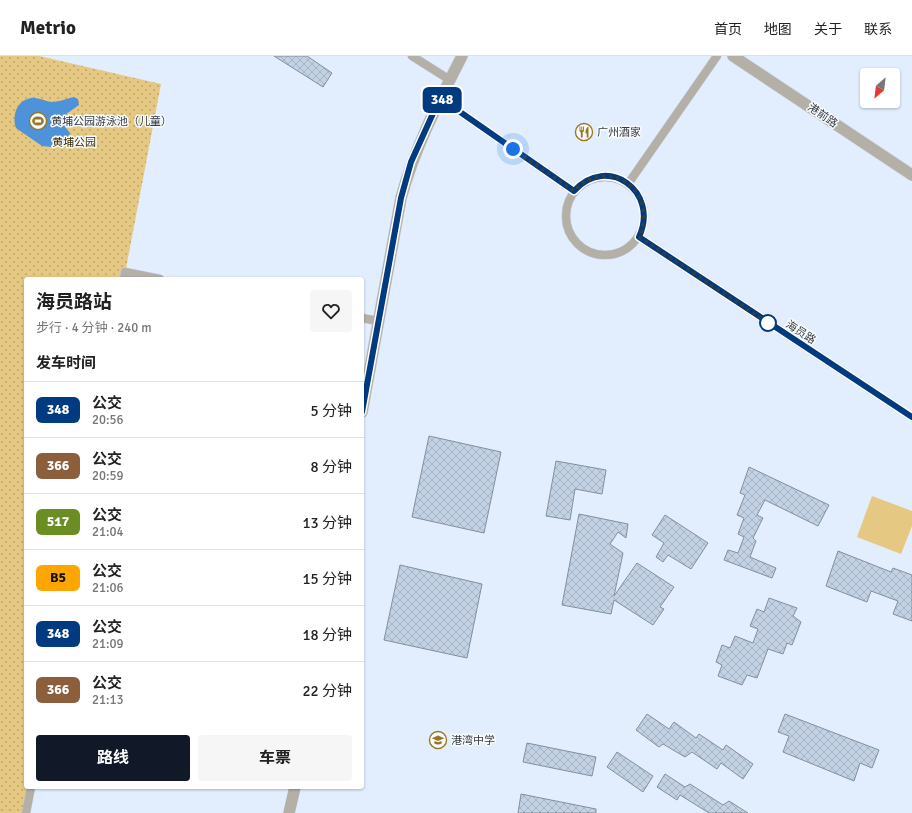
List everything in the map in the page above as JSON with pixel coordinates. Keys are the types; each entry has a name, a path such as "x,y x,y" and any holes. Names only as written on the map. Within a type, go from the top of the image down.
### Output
{"street":[{"path":"412,56 450,80"},
{"path":"364,401 405,184 421,138 462,56"},
{"path":"628,184 717,56"},
{"name":"港前路","path":"733,56 912,175"},
{"path":"440,98 574,191"},
{"path":"600,176 613,177 628,184 636,190 642,202 645,214 643,227 639,237 629,248 617,254 604,255 591,253 580,246 572,237 566,224 566,211 569,199 574,191 587,180 600,176"},
{"name":"海员路","path":"639,237 912,417"},
{"path":"124,277 125,272 150,277"},
{"path":"364,318 378,321"},
{"path":"26,813 31,789"},
{"path":"288,813 294,789"},
{"path":"295,789 295,813"}],"green space":[{"name":"黄埔公园","path":"0,56 39,56 161,84 124,277 24,277 24,789 28,789 23,813 0,813"},
{"path":"872,496 912,511 912,526 901,554 857,537"}],"water":[{"name":"黄埔公园游泳池（儿童）","path":"74,97 78,99 79,105 62,117 63,124 70,133 64,143 52,147 42,146 16,128 15,114 22,102 31,98 53,102"}],"building":[{"path":"274,56 307,56 332,73 323,87"},
{"path":"429,436 501,452 484,533 412,517"},
{"path":"556,461 606,470 602,494 575,489 570,520 546,516"},
{"path":"749,467 829,505 818,526 765,500 757,515 763,518 753,538 756,541 750,557 776,568 772,578 724,560 728,550 738,553 744,537 738,534 744,518 737,515 745,495 740,493"},
{"path":"579,514 628,524 626,538 618,532 610,544 623,553 614,596 637,563 674,587 660,607 664,609 653,625 614,600 611,614 562,605"},
{"path":"665,515 708,543 691,569 668,555 663,562 656,557 664,543 652,535"},
{"path":"838,551 891,572 893,568 912,575 912,621 893,614 898,601 871,591 867,602 826,586"},
{"path":"400,565 482,584 467,658 384,640"},
{"path":"769,598 797,608 793,616 801,622 792,645 787,643 783,654 768,649 757,678 747,675 742,685 718,676 722,665 716,662 722,645 730,648 735,636 753,643 758,629 750,626 757,609 764,612"},
{"path":"647,714 669,729 674,722 696,738 699,734 723,750 726,745 753,764 743,779 721,763 717,769 692,752 685,757 663,744 659,747 636,730"},
{"path":"785,714 879,750 872,768 860,763 854,781 783,752 789,736 778,732"},
{"path":"527,743 596,757 592,776 523,762"},
{"path":"617,752 653,776 643,792 607,767"},
{"path":"665,774 685,787 690,784 723,805 729,801 748,813 709,813 680,795 677,800 657,787"},
{"path":"521,794 596,809 596,813 518,813"}],"bus line":[{"name":"348","path":"364,401 401,198 411,162 440,98 574,191 587,180 600,176 613,177 628,184 636,190 642,202 645,214 643,227 639,237 912,417"}],"place":[{"name":"黄埔公园游泳池（儿童）","path":"38,121"},
{"name":"广州酒家","path":"584,132"},
{"name":"港湾中学","path":"438,740"}],"route":[{"path":"513,149 574,191 587,180 600,176 613,177 628,184 636,190 642,202 645,214 643,227 639,237 773,326 768,323"}]}
